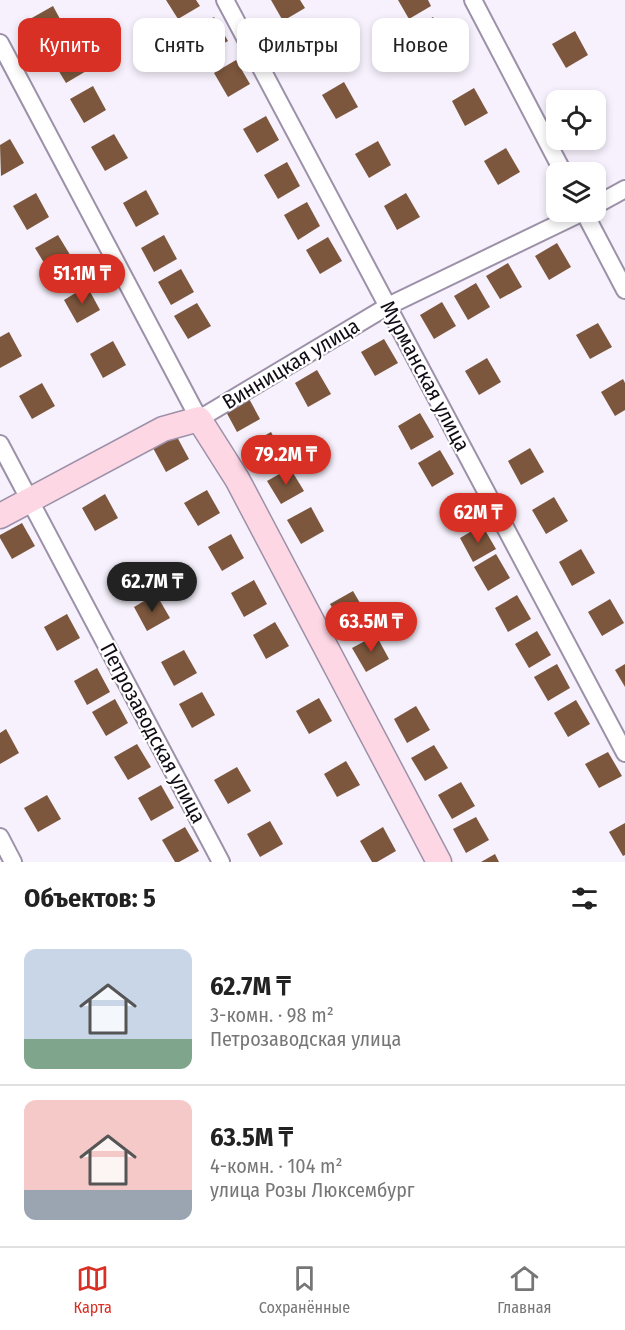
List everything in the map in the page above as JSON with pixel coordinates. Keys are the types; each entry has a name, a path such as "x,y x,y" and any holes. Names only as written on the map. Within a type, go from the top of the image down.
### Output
{"main road":[{"name":"Винницкая улица","path":"0,516 163,429 199,419"},
{"path":"199,419 237,479 439,862"}],"street":[{"name":"Мурманская улица","path":"225,0 625,753"},
{"path":"473,0 558,162"},
{"path":"0,43 199,419"},
{"path":"606,199 625,189"},
{"name":"Винницкая улица","path":"199,419 388,306 562,222"},
{"path":"588,222 625,290"},
{"name":"Петрозаводская улица","path":"0,444 221,862"},
{"path":"0,837 13,862"}],"building":[{"path":"166,0 196,0 200,6 177,18"},
{"path":"271,0 300,0 305,8 288,18 281,18"},
{"path":"398,0 428,0 431,6 408,18"},
{"path":"53,6 60,18 32,18"},
{"path":"575,31 588,55 566,68 552,44"},
{"path":"236,60 237,72 243,72 250,84 228,97 214,73 225,72 225,66"},
{"path":"59,72 85,72 66,83"},
{"path":"344,82 358,107 336,119 322,95"},
{"path":"93,86 106,110 84,123 70,99"},
{"path":"474,88 488,113 465,126 452,101"},
{"path":"266,116 279,140 257,153 243,129"},
{"path":"114,134 128,158 105,171 91,147"},
{"path":"10,139 24,163 1,176 0,145"},
{"path":"378,141 391,165 369,178 355,154"},
{"path":"506,148 520,172 498,185 484,161"},
{"path":"287,162 300,186 278,199 264,175"},
{"path":"146,190 159,214 136,227 123,203"},
{"path":"36,193 49,217 27,230 13,206"},
{"path":"406,193 420,217 397,230 384,206"},
{"path":"307,202 320,226 298,240 284,215"},
{"path":"58,235 72,258 49,271 35,248"},
{"path":"164,235 177,259 154,272 141,248"},
{"path":"328,237 342,261 320,274 306,250"},
{"path":"557,243 571,267 549,280 535,256"},
{"path":"508,263 522,287 500,299 486,276"},
{"path":"181,269 194,292 171,305 158,282"},
{"path":"476,283 490,307 468,320 454,296"},
{"path":"87,286 100,310 77,323 64,300"},
{"path":"442,302 456,326 434,339 420,315"},
{"path":"197,303 211,326 188,339 174,316"},
{"path":"598,323 612,347 590,359 576,335"},
{"path":"9,332 22,356 0,368 0,337"},
{"path":"384,339 398,363 375,376 361,352"},
{"path":"113,341 126,365 103,378 90,354"},
{"path":"487,358 501,382 479,395 465,371"},
{"path":"317,370 331,394 308,407 295,383"},
{"path":"623,379 625,410 615,416 601,392"},
{"path":"42,383 55,406 32,419 19,396"},
{"path":"247,395 260,419 237,432 224,408"},
{"path":"420,413 434,437 411,450 398,426"},
{"path":"271,432 284,456 262,469 248,445"},
{"path":"176,435 189,459 166,472 153,448"},
{"path":"530,448 544,472 521,485 508,461"},
{"path":"440,450 454,474 432,487 418,463"},
{"path":"290,468 304,491 281,504 267,481"},
{"path":"207,490 220,513 198,526 184,503"},
{"path":"105,494 118,518 95,531 82,508"},
{"path":"554,497 568,521 546,534 532,510"},
{"path":"311,507 324,531 301,544 287,520"},
{"path":"22,523 35,546 12,559 0,535"},
{"path":"482,525 496,549 473,562 460,538"},
{"path":"231,534 244,558 222,571 208,547"},
{"path":"581,549 595,573 572,586 559,562"},
{"path":"496,554 510,578 488,591 474,567"},
{"path":"254,580 267,604 244,617 231,593"},
{"path":"353,591 367,615 344,628 330,604"},
{"path":"156,594 170,618 147,631 134,607"},
{"path":"517,595 531,619 508,632 495,608"},
{"path":"610,599 624,623 602,636 588,612"},
{"path":"67,614 80,638 57,651 44,627"},
{"path":"275,622 289,646 266,659 253,635"},
{"path":"537,631 551,655 529,668 515,644"},
{"path":"376,635 389,659 366,672 352,648"},
{"path":"184,650 197,673 174,686 161,662"},
{"path":"557,664 570,688 548,701 534,677"},
{"path":"625,664 625,687 615,670"},
{"path":"97,668 110,692 87,705 74,681"},
{"path":"202,692 215,715 192,728 179,704"},
{"path":"319,698 332,721 309,734 296,711"},
{"path":"115,699 128,723 106,736 92,712"},
{"path":"576,700 590,724 568,737 554,713"},
{"path":"416,706 430,730 407,743 394,719"},
{"path":"6,729 19,753 0,764 0,733"},
{"path":"137,744 151,767 128,780 114,757"},
{"path":"434,745 448,768 425,781 411,758"},
{"path":"608,752 622,776 599,788 585,764"},
{"path":"346,761 360,785 337,797 324,774"},
{"path":"237,767 251,791 228,804 214,780"},
{"path":"461,782 475,806 452,819 438,795"},
{"path":"161,785 174,808 151,821 138,798"},
{"path":"47,795 61,819 38,832 24,808"},
{"path":"476,817 489,840 466,853 453,829"},
{"path":"270,821 283,844 260,857 247,834"},
{"path":"625,823 625,855 623,856 609,832"},
{"path":"185,827 199,851 175,862 162,840"},
{"path":"383,827 396,851 377,862 372,862 360,841"},
{"path":"495,854 499,862 481,862"}]}
